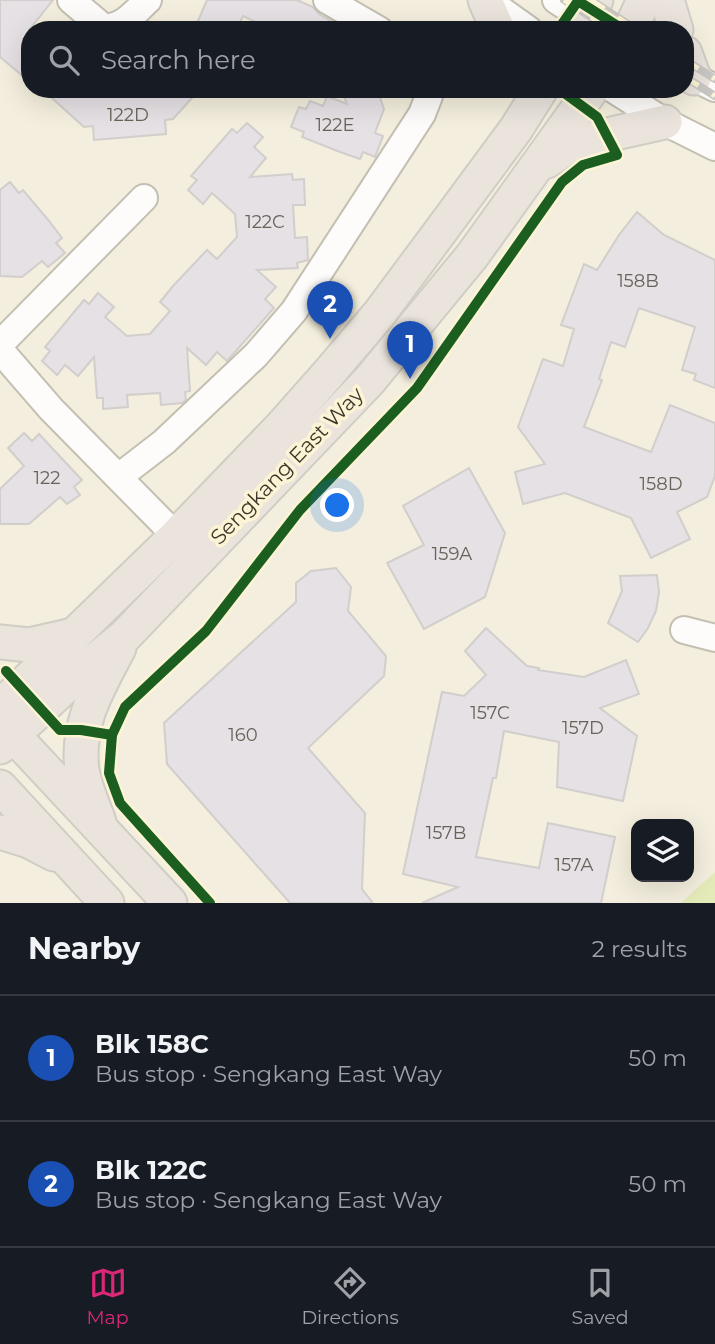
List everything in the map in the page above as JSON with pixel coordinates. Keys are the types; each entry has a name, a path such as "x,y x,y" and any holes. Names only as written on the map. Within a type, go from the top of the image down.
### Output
{"main road":[{"path":"486,0 494,21"},
{"path":"634,21 644,0"},
{"path":"667,0 674,21"},
{"path":"513,98 516,129"},
{"name":"Sengkang East Way","path":"3,728 76,634 281,427 379,314 516,129 535,98"},
{"name":"Sengkang East Way","path":"3,728 125,636 369,381 472,256 586,98"},
{"path":"536,169 575,142 665,122"},
{"path":"0,642 29,645 76,634"},
{"path":"100,827 82,771 81,730 93,698 125,636"},
{"path":"3,728 170,903"},
{"path":"0,787 107,903"},
{"path":"0,832 29,841 71,864"}],"street":[{"path":"71,0 96,21"},
{"path":"127,21 148,0"},
{"path":"327,0 363,21"},
{"path":"486,0 516,21"},
{"path":"556,0 591,20"},
{"path":"120,476 164,442 257,355 294,311 422,114 428,98"},
{"path":"627,98 665,122 715,147"},
{"path":"0,344 144,198"},
{"path":"0,350 51,409 120,476 176,536 197,544 215,541"},
{"path":"684,629 715,638"}],"green space":[{"path":"715,872 715,903 681,903"}],"building":[{"path":"0,0 53,0 36,21 21,21 21,74 0,57"},
{"path":"207,0 297,0 313,7 331,21 254,21 243,16 240,21 198,21"},
{"path":"52,98 192,98 173,119 165,120 166,134 94,140 93,126 84,127"},
{"path":"326,98 332,98 347,104 345,98 380,98 384,109 375,133 383,136 375,157 363,152 360,159 340,152 302,137 304,132 291,127 299,107 306,109 310,101 323,106"},
{"path":"247,123 263,137 254,147 266,158 250,177 292,174 293,180 304,179 305,205 293,205 295,238 307,237 308,260 297,263 298,268 257,270 276,287 265,299 274,308 227,361 217,352 206,365 187,348 190,391 185,392 186,400 182,403 161,405 160,393 127,395 128,407 103,409 103,398 97,398 94,357 78,376 65,365 57,375 42,361 50,351 45,347 84,300 89,304 98,293 114,307 105,317 127,336 150,334 170,311 160,302 173,286 207,250 217,259 237,237 235,214 212,193 203,204 188,190 197,180 191,176 232,129 237,133"},
{"path":"10,182 19,193 23,190 49,221 62,238 56,243 65,253 48,267 42,261 22,277 0,276 0,190"},
{"path":"637,212 664,235 715,260 715,388 694,380 696,374 682,370 695,327 639,308 625,347 611,342 599,379 602,380 584,427 651,452 670,405 715,423 715,476 707,497 677,512 690,539 651,558 631,518 565,493 523,504 515,472 545,464 518,427 543,359 563,366 574,329 561,325 584,264 597,270"},
{"path":"24,433 32,441 39,434 82,480 74,487 80,495 67,504 60,497 29,524 0,524 0,489 24,466 8,448"},
{"path":"469,468 505,533 485,597 424,629 387,563 424,545 403,506"},
{"path":"336,568 351,587 348,611 386,656 384,676 308,748 365,813 362,889 373,903 290,903 167,764 164,723 296,602 296,583 311,571"},
{"path":"657,575 659,592 656,611 638,642 608,623 622,591 620,576"},
{"path":"486,628 527,666 539,668 538,670 584,677 626,660 639,694 600,708 637,736 623,801 557,787 559,742 504,731 496,778 493,778 476,857 539,868 548,823 615,837 601,903 422,903 458,887 403,874 442,692 464,696 486,675 465,651"}],"railway":[{"path":"564,0 597,21"},
{"path":"591,0 623,21"},
{"path":"694,66 715,79"},
{"path":"694,83 715,96"}],"cycle path":[{"path":"564,21 578,1 610,21"},
{"path":"210,903 120,803 109,773 112,735 125,707 206,631 300,510 417,388 562,182 583,165 617,155 597,117 571,98"},
{"path":"6,671 60,730 112,735"}],"place":[{"name":"Blk 122C","path":"330,339"},
{"name":"Blk 158C","path":"410,379"}]}
